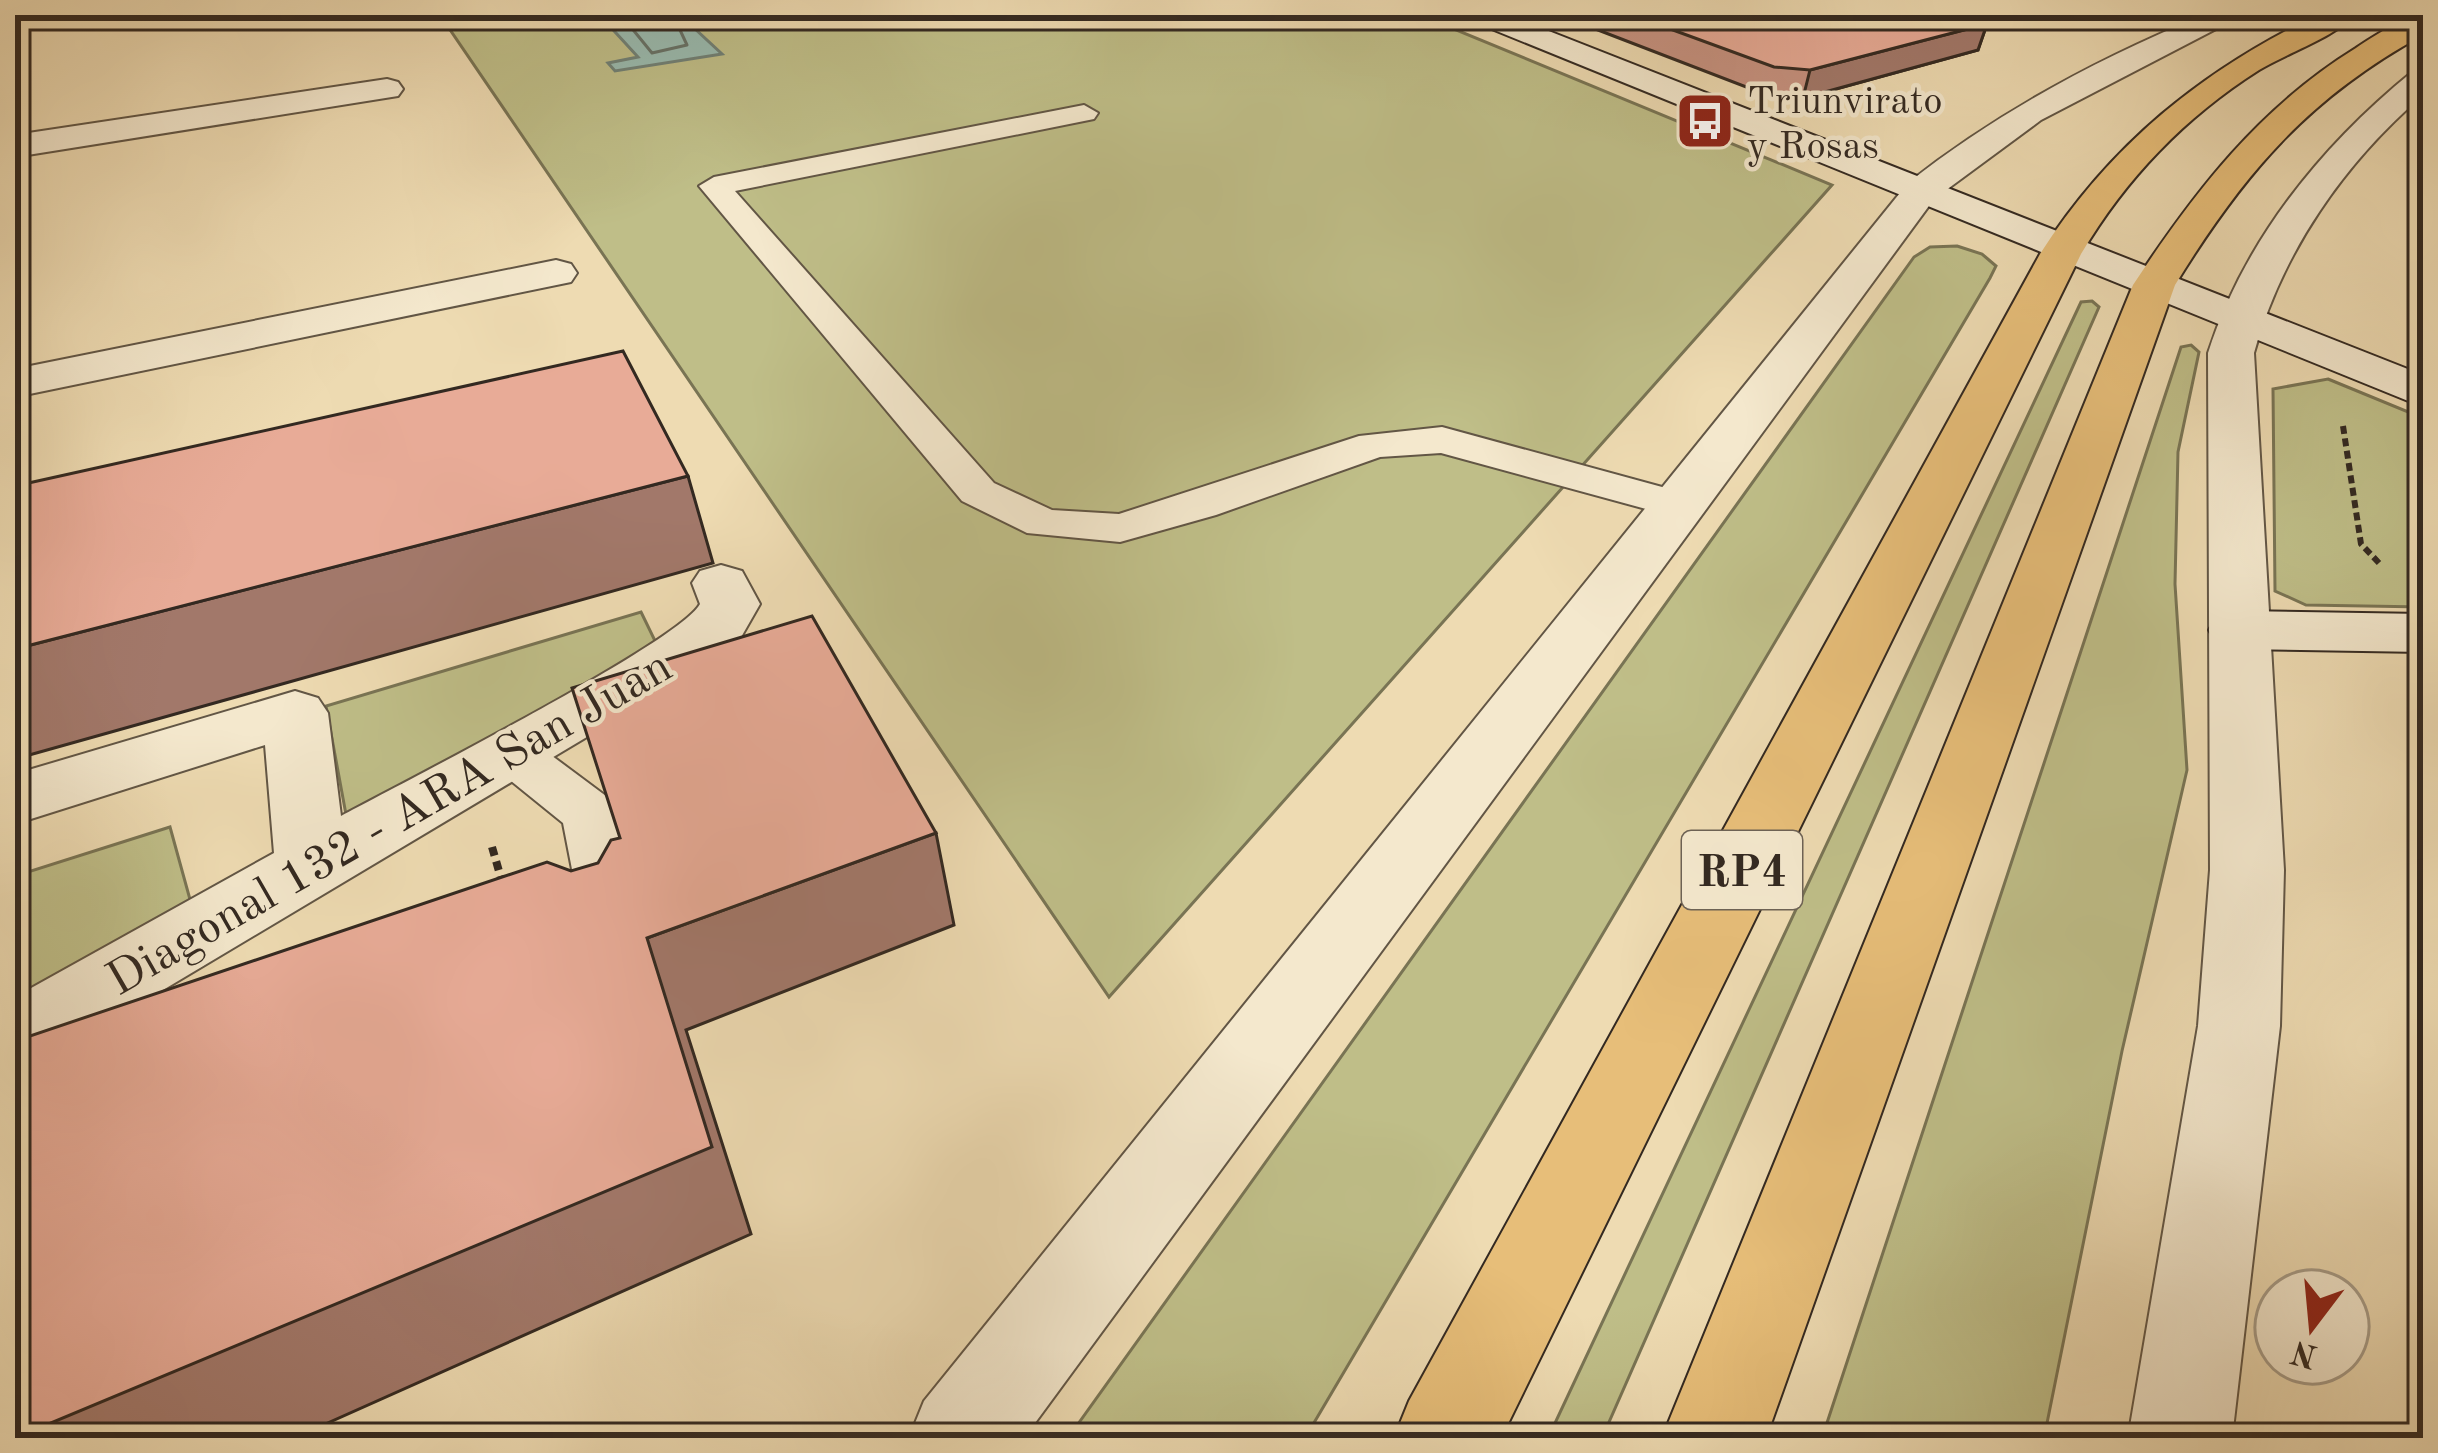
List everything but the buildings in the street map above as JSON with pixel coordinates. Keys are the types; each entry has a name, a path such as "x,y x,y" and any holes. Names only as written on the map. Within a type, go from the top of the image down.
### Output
{"main road":[{"name":"RP4","path":"1446,1438 2028,323 2060,248 2141,146 2247,65 2293,36 2340,15"},
{"path":"1714,1438 2154,285 2228,171 2268,128 2304,94 2423,23"}],"street":[{"path":"1482,15 2423,392"},
{"path":"961,1438 1921,191 1986,140 2054,97 2156,45 2229,15"},
{"path":"2180,1438 2239,1026 2247,870 2230,364 2238,318 2324,175 2376,119 2423,80"},
{"path":"15,146 387,88"},
{"path":"15,383 556,272"},
{"name":"Diagonal 132 - ARA San Juan","path":"15,1037 310,863 662,665 719,626 730,604 721,583"},
{"path":"2240,630 2423,633"},
{"path":"15,799 295,712 310,863"}],"lane":[{"path":"1084,113 714,186 978,492 1043,523 1120,528 1200,506 1373,445 1442,440 1679,505"},
{"path":"509,751 590,814 616,934"}],"path":[{"path":"2332,356 2361,544 2392,576"},
{"path":"487,832 507,896"},
{"path":"2412,1010 2423,917"}],"shaded area":[{"path":"440,15 1420,15 1832,185 1109,997"},
{"path":"1957,246 1982,254 1996,266 1990,278 1305,1438 1068,1438 1914,257 1930,247"},
{"path":"2092,301 2099,307 1602,1438 1548,1438 2081,302"},
{"path":"2191,345 2199,352 2178,452 2175,584 2187,770 2122,1051 2044,1438 1822,1438 2181,347"},
{"path":"2328,379 2423,418 2423,607 2306,605 2275,591 2273,389"},
{"path":"641,612 660,651 347,820 326,706"},
{"path":"170,827 191,903 15,1003 15,876"}],"water":[{"path":"680,15 722,54 615,71 608,63 638,57 605,21"}],"place":[{"name":"Triunvirato y Rosas","path":"1705,121"}]}
